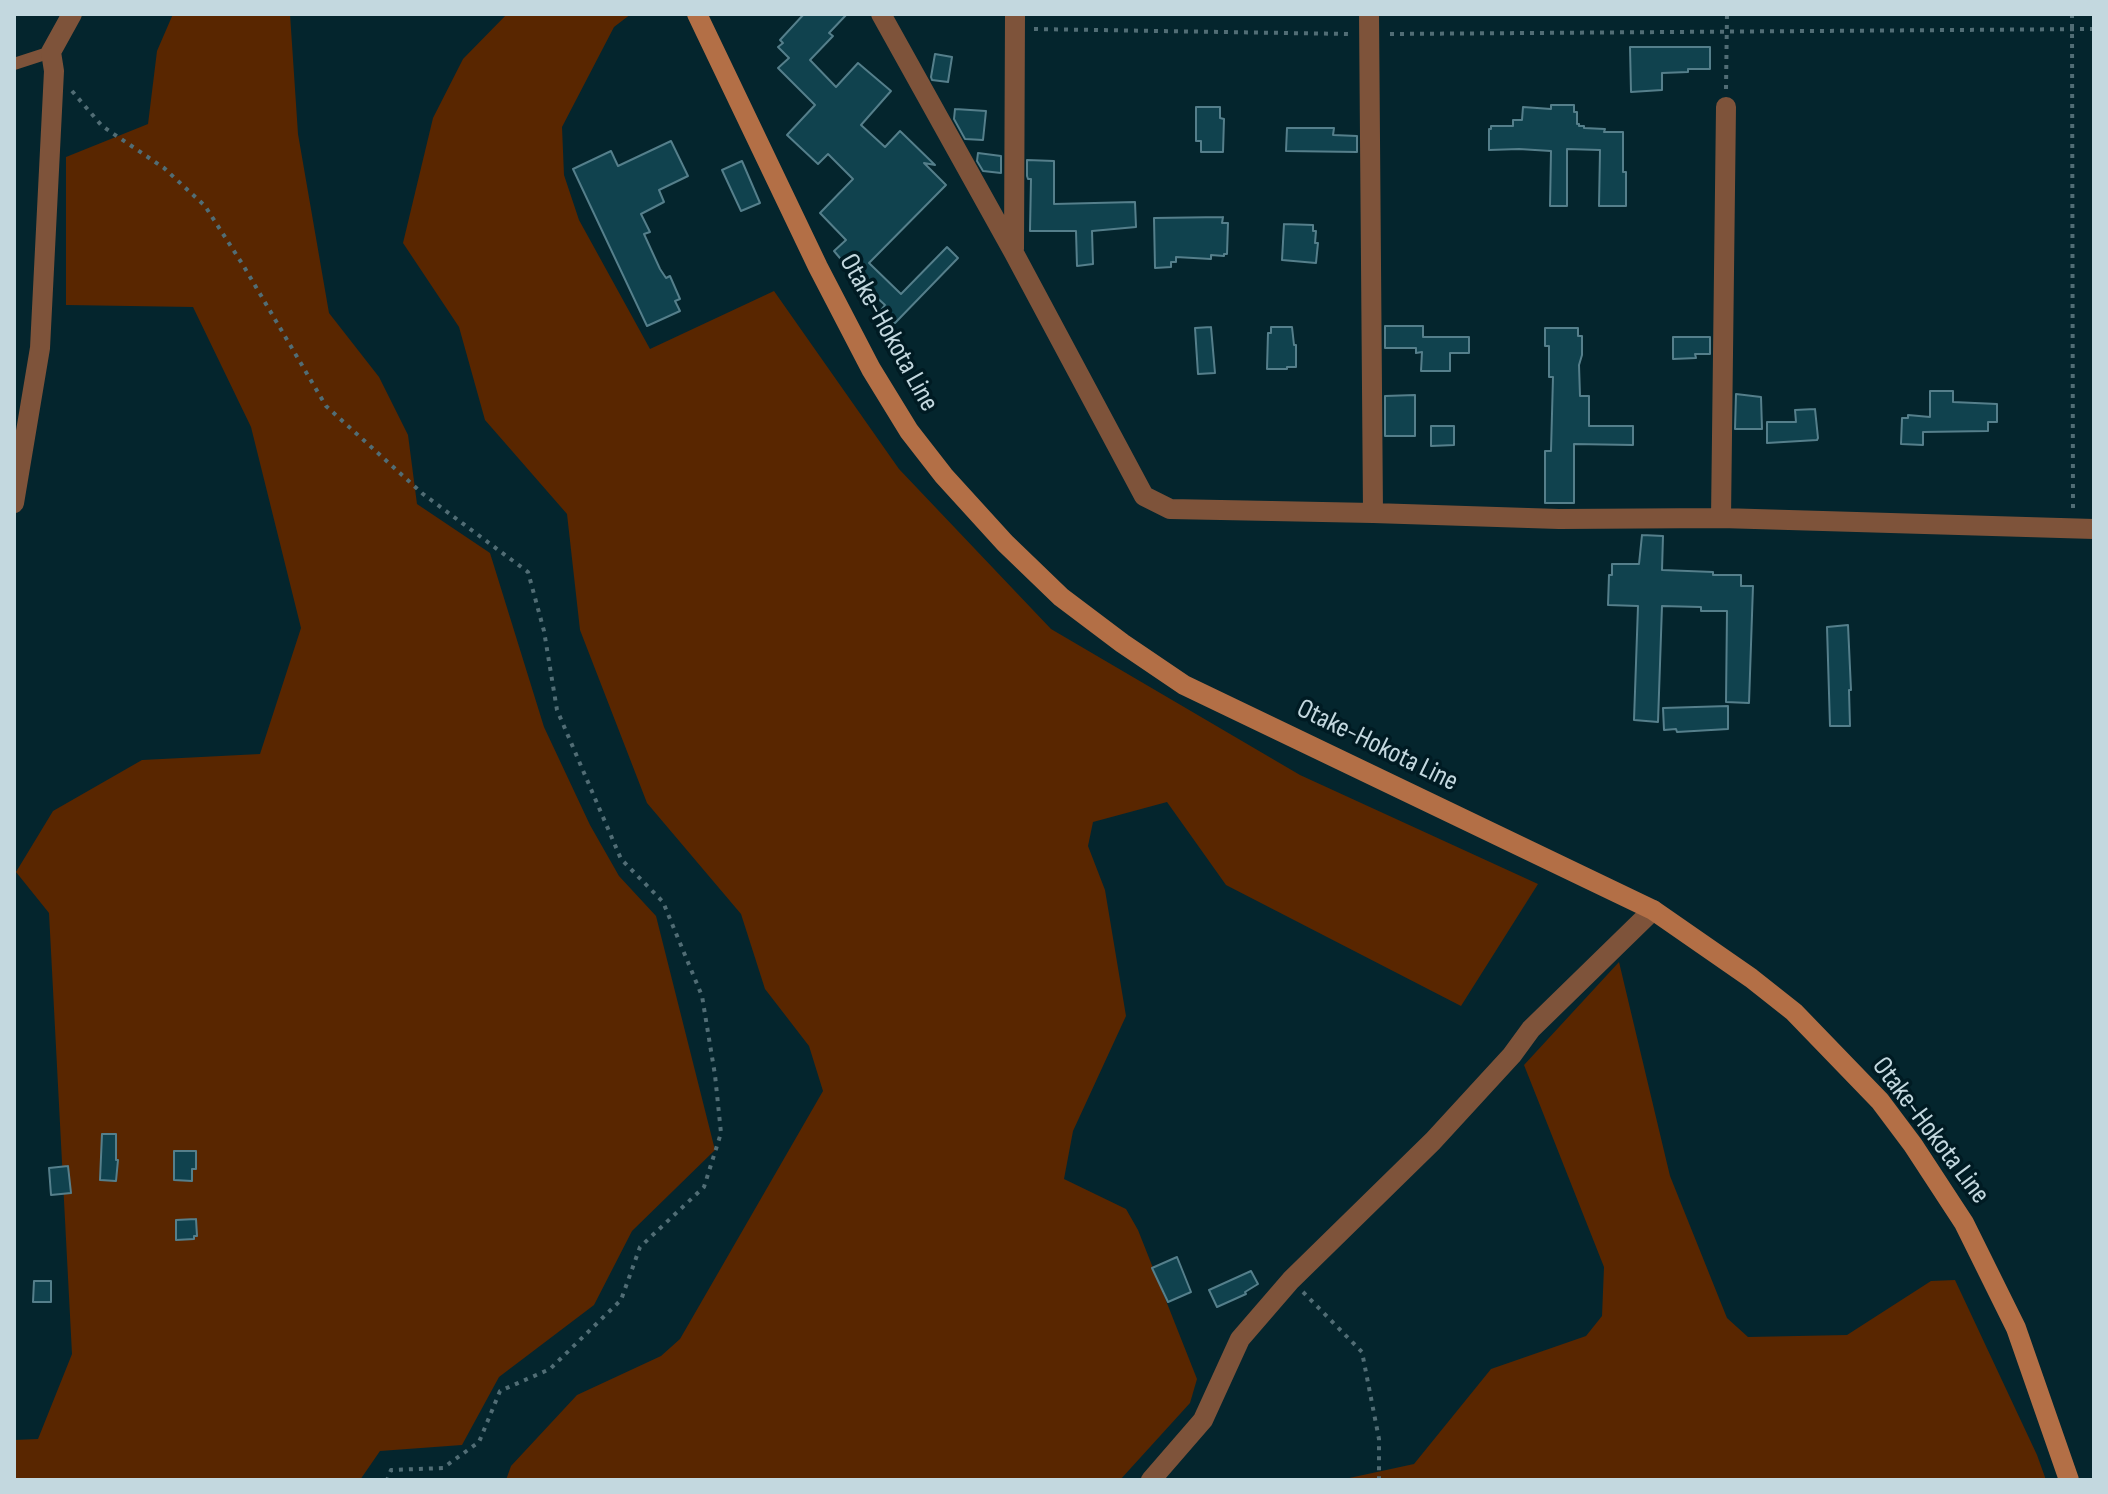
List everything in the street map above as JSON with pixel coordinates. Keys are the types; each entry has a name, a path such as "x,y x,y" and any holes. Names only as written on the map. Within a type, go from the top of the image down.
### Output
{"main road":[{"name":"Otake-Hokota Line","path":"697,14 871,369 909,431 944,476 1005,543 1061,597 1184,685 1653,910 1794,1012 1880,1101 1964,1223 2016,1328 2069,1480"}],"street":[{"path":"14,503 21,422 40,348 52,61 72,14"},
{"path":"881,14 1144,496 1170,509 1559,519 1721,518 2094,529"},
{"path":"1014,253 1015,21"},
{"path":"1369,24 1373,513"},
{"path":"1721,518 1726,107"},
{"path":"1151,1480 1203,1420 1240,1339 1291,1280 1433,1141 1512,1055 1531,1029 1653,910"}],"lane":[{"path":"14,64 52,61"}],"path":[{"path":"1726,107 1727,14"},
{"path":"2072,14 2073,528"},
{"path":"1015,21 1727,31 2094,29"},
{"path":"52,61 102,126 164,168 205,206 326,406 423,494 528,572 544,631 557,710 621,859 663,902 702,996 721,1133 704,1187 640,1247 621,1300 550,1369 500,1391 479,1442 443,1468 391,1470 387,1480"},
{"path":"1291,1280 1362,1352 1379,1439 1379,1480"}],"shaded area":[{"path":"173,14 290,14 298,134 329,313 379,377 408,435 417,504 490,553 544,727 590,825 619,876 656,916 715,1150 632,1231 594,1305 499,1377 462,1445 380,1451 360,1480 14,1480 14,1440 38,1439 72,1354 49,913 16,872 53,811 142,760 260,754 301,628 251,427 193,307 66,305 66,157 148,124 157,51"},
{"path":"507,14 631,14 614,27 562,127 564,175 579,220 650,349 774,291 899,469 1051,629 1300,775 1538,884 1461,1006 1226,885 1167,802 1093,822 1088,846 1105,890 1126,1016 1073,1131 1064,1179 1126,1209 1138,1230 1197,1379 1190,1403 1120,1480 506,1480 511,1466 577,1395 661,1356 680,1339 823,1091 809,1046 765,989 741,914 647,803 580,630 567,514 485,420 459,327 403,243 433,118 463,59"},
{"path":"1619,962 1670,1176 1727,1318 1748,1337 1847,1335 1931,1281 1955,1280 2046,1480 1340,1480 1414,1464 1491,1369 1586,1336 1602,1316 1604,1267 1524,1065"}],"building":[{"path":"804,14 847,14 829,33 833,36 810,60 836,87 858,63 891,91 861,125 885,147 900,131 935,165 924,163 946,185 869,263 901,294 947,247 958,258 895,323 881,310 885,305 834,251 846,240 820,213 853,179 828,154 818,164 787,135 815,105 778,68 789,58 778,47 783,43 780,40"},
{"path":"1630,47 1710,47 1710,69 1662,73 1662,90 1631,92"},
{"path":"935,54 952,57 948,82 932,80"},
{"path":"1551,105 1574,105 1577,124 1584,128 1623,132 1626,206 1599,206 1600,150 1567,149 1567,206 1550,206 1551,151 1489,150 1491,126 1513,126 1513,120 1522,120 1523,107 1551,109"},
{"path":"1196,107 1220,107 1220,118 1224,119 1223,152 1201,152 1201,141 1196,141"},
{"path":"955,109 986,111 983,140 965,139 954,119"},
{"path":"1287,128 1334,128 1333,135 1357,136 1357,152 1286,151"},
{"path":"671,141 688,176 659,190 664,202 641,214 650,232 644,234 660,269 666,278 670,276 680,299 675,301 680,311 647,326 573,169 611,151 618,166"},
{"path":"978,153 1001,156 1001,173 983,171 977,161"},
{"path":"1027,160 1054,161 1054,204 1135,202 1136,227 1092,231 1093,264 1077,266 1076,231 1030,231 1031,179 1027,176"},
{"path":"742,161 760,203 741,211 722,170"},
{"path":"1223,217 1222,223 1228,223 1227,254 1211,255 1211,259 1176,257 1171,267 1155,268 1154,218"},
{"path":"1284,224 1313,225 1315,243 1318,243 1316,263 1282,260"},
{"path":"1385,326 1423,326 1423,337 1469,337 1469,353 1450,353 1450,371 1421,371 1422,352 1416,353 1416,348 1385,348"},
{"path":"1211,327 1215,373 1198,374 1195,328"},
{"path":"1271,327 1292,327 1296,367 1267,369 1268,333 1271,333"},
{"path":"1545,328 1578,328 1578,336 1582,336 1580,396 1589,396 1589,426 1633,426 1633,445 1574,444 1574,503 1545,503 1545,451 1551,451 1553,377 1549,377 1549,346 1545,346"},
{"path":"1673,337 1710,337 1710,354 1673,359"},
{"path":"1930,391 1953,391 1953,402 1997,404 1997,422 1988,422 1988,431 1923,432 1923,445 1901,444 1902,418 1908,418 1908,415 1930,417"},
{"path":"1736,394 1761,397 1762,429 1735,429"},
{"path":"1415,395 1415,436 1385,436 1385,396"},
{"path":"1815,409 1817,440 1767,443 1767,422 1796,422 1795,410"},
{"path":"1431,426 1454,426 1454,445 1431,446"},
{"path":"1642,535 1663,536 1662,570 1741,575 1741,586 1753,586 1749,703 1726,702 1727,611 1662,606 1658,722 1634,720 1638,606 1608,605 1609,575 1612,575 1612,564 1639,564"},
{"path":"1848,625 1850,726 1830,726 1827,627"},
{"path":"1728,706 1728,729 1664,730 1663,708"},
{"path":"102,1134 116,1134 116,1181 100,1180"},
{"path":"174,1151 196,1151 192,1181 174,1180"},
{"path":"68,1166 71,1193 51,1195 49,1168"},
{"path":"196,1219 197,1236 176,1240 176,1220"},
{"path":"1177,1257 1191,1292 1168,1302 1152,1268"},
{"path":"1251,1271 1258,1284 1246,1294 1217,1307 1209,1290"},
{"path":"34,1281 51,1281 51,1302 33,1302"}]}
